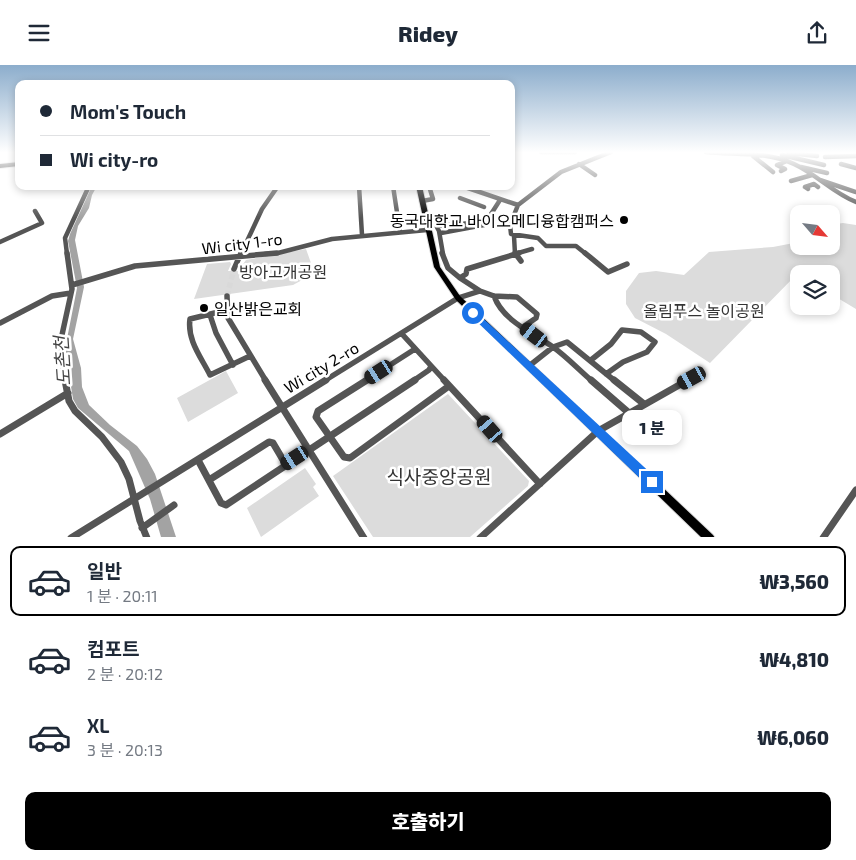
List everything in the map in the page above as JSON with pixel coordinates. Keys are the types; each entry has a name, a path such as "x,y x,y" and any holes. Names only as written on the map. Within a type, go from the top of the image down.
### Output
{"main road":[{"path":"420,190 427,230 437,267 458,298 710,537"}],"street":[{"path":"521,261 515,254 514,236 510,232 510,225 518,205 559,174"},
{"path":"792,181 812,175 820,183 841,196 856,202"},
{"path":"807,190 828,181 856,192"},
{"path":"87,190 65,238 73,284 60,351 69,401 75,411 102,437 121,462 134,499 146,525 147,537"},
{"path":"234,269 262,209 275,190"},
{"path":"359,190 362,235"},
{"path":"394,190 400,232"},
{"path":"422,201 434,199 431,190"},
{"path":"467,200 474,191 518,205"},
{"path":"460,198 484,207"},
{"path":"441,233 484,225 484,222 500,200"},
{"path":"0,242 42,223 35,211"},
{"path":"426,220 433,220 438,226 441,233 444,261 448,269 480,291 494,296 517,297 537,314 536,318 523,327"},
{"path":"438,226 484,222"},
{"name":"Wi city 1-ro","path":"73,284 134,267 278,253 332,239 427,230"},
{"path":"514,236 538,238 546,246 576,245 608,272 627,264"},
{"path":"460,278 466,274 468,269 532,249"},
{"name":"Wi city 2-ro","path":"134,499 458,298 480,291"},
{"path":"0,323 52,296 71,293"},
{"path":"227,296 228,318 281,407 364,537"},
{"path":"494,296 496,304 523,327 553,347 629,413"},
{"path":"227,310 190,319 188,327 194,345 210,375 250,356"},
{"path":"210,315 216,333 233,365"},
{"path":"591,360 611,344 622,329 642,332 655,342 654,346 636,359 625,361 606,374"},
{"path":"402,334 540,484"},
{"path":"528,366 553,347 567,342 644,404"},
{"path":"415,349 318,411 316,417 344,457 350,458 450,387"},
{"path":"198,460 221,503 226,505 428,370 431,366"},
{"path":"480,537 598,431 696,375"},
{"path":"0,435 68,393"},
{"path":"209,480 269,442 272,443 286,465"},
{"path":"823,537 856,490"},
{"path":"70,537 134,499"},
{"path":"146,525 172,507"}],"green space":[{"name":"올림푸스 놀이공원","path":"840,224 856,225 856,309 840,299 840,265 790,265 790,281 710,363 666,334 635,318 626,304 626,291 639,273 656,271 684,275 709,252 773,247 790,244 790,255 840,255"},
{"name":"방아고개공원","path":"306,249 311,263 311,271 304,279 293,285 194,299 207,264 230,262 228,271 238,271 246,260"},
{"path":"226,371 238,393 188,422 177,398"},
{"name":"식사중앙공원","path":"448,394 529,481 528,486 470,537 373,537 333,476"},
{"path":"305,468 316,484 313,487 319,496 261,537 247,508"}],"shaded area":[{"path":"90,190 95,190 89,208 78,226 75,240 84,287 73,339 81,368 82,387 89,405 110,425 137,446 147,459 155,474 176,537 161,537 150,499 129,451 78,408 73,399 65,349 77,288 68,241"}],"tunnel":[{"path":"227,296 234,269"}],"place":[{"name":"동국대학교 바이오메디융합캠퍼스","path":"624,220"},
{"name":"일산밝은교회","path":"204,308"}],"route":[{"path":"473,313 652,482"}],"water label":[{"name":"도촌천","path":"62,361"}]}
